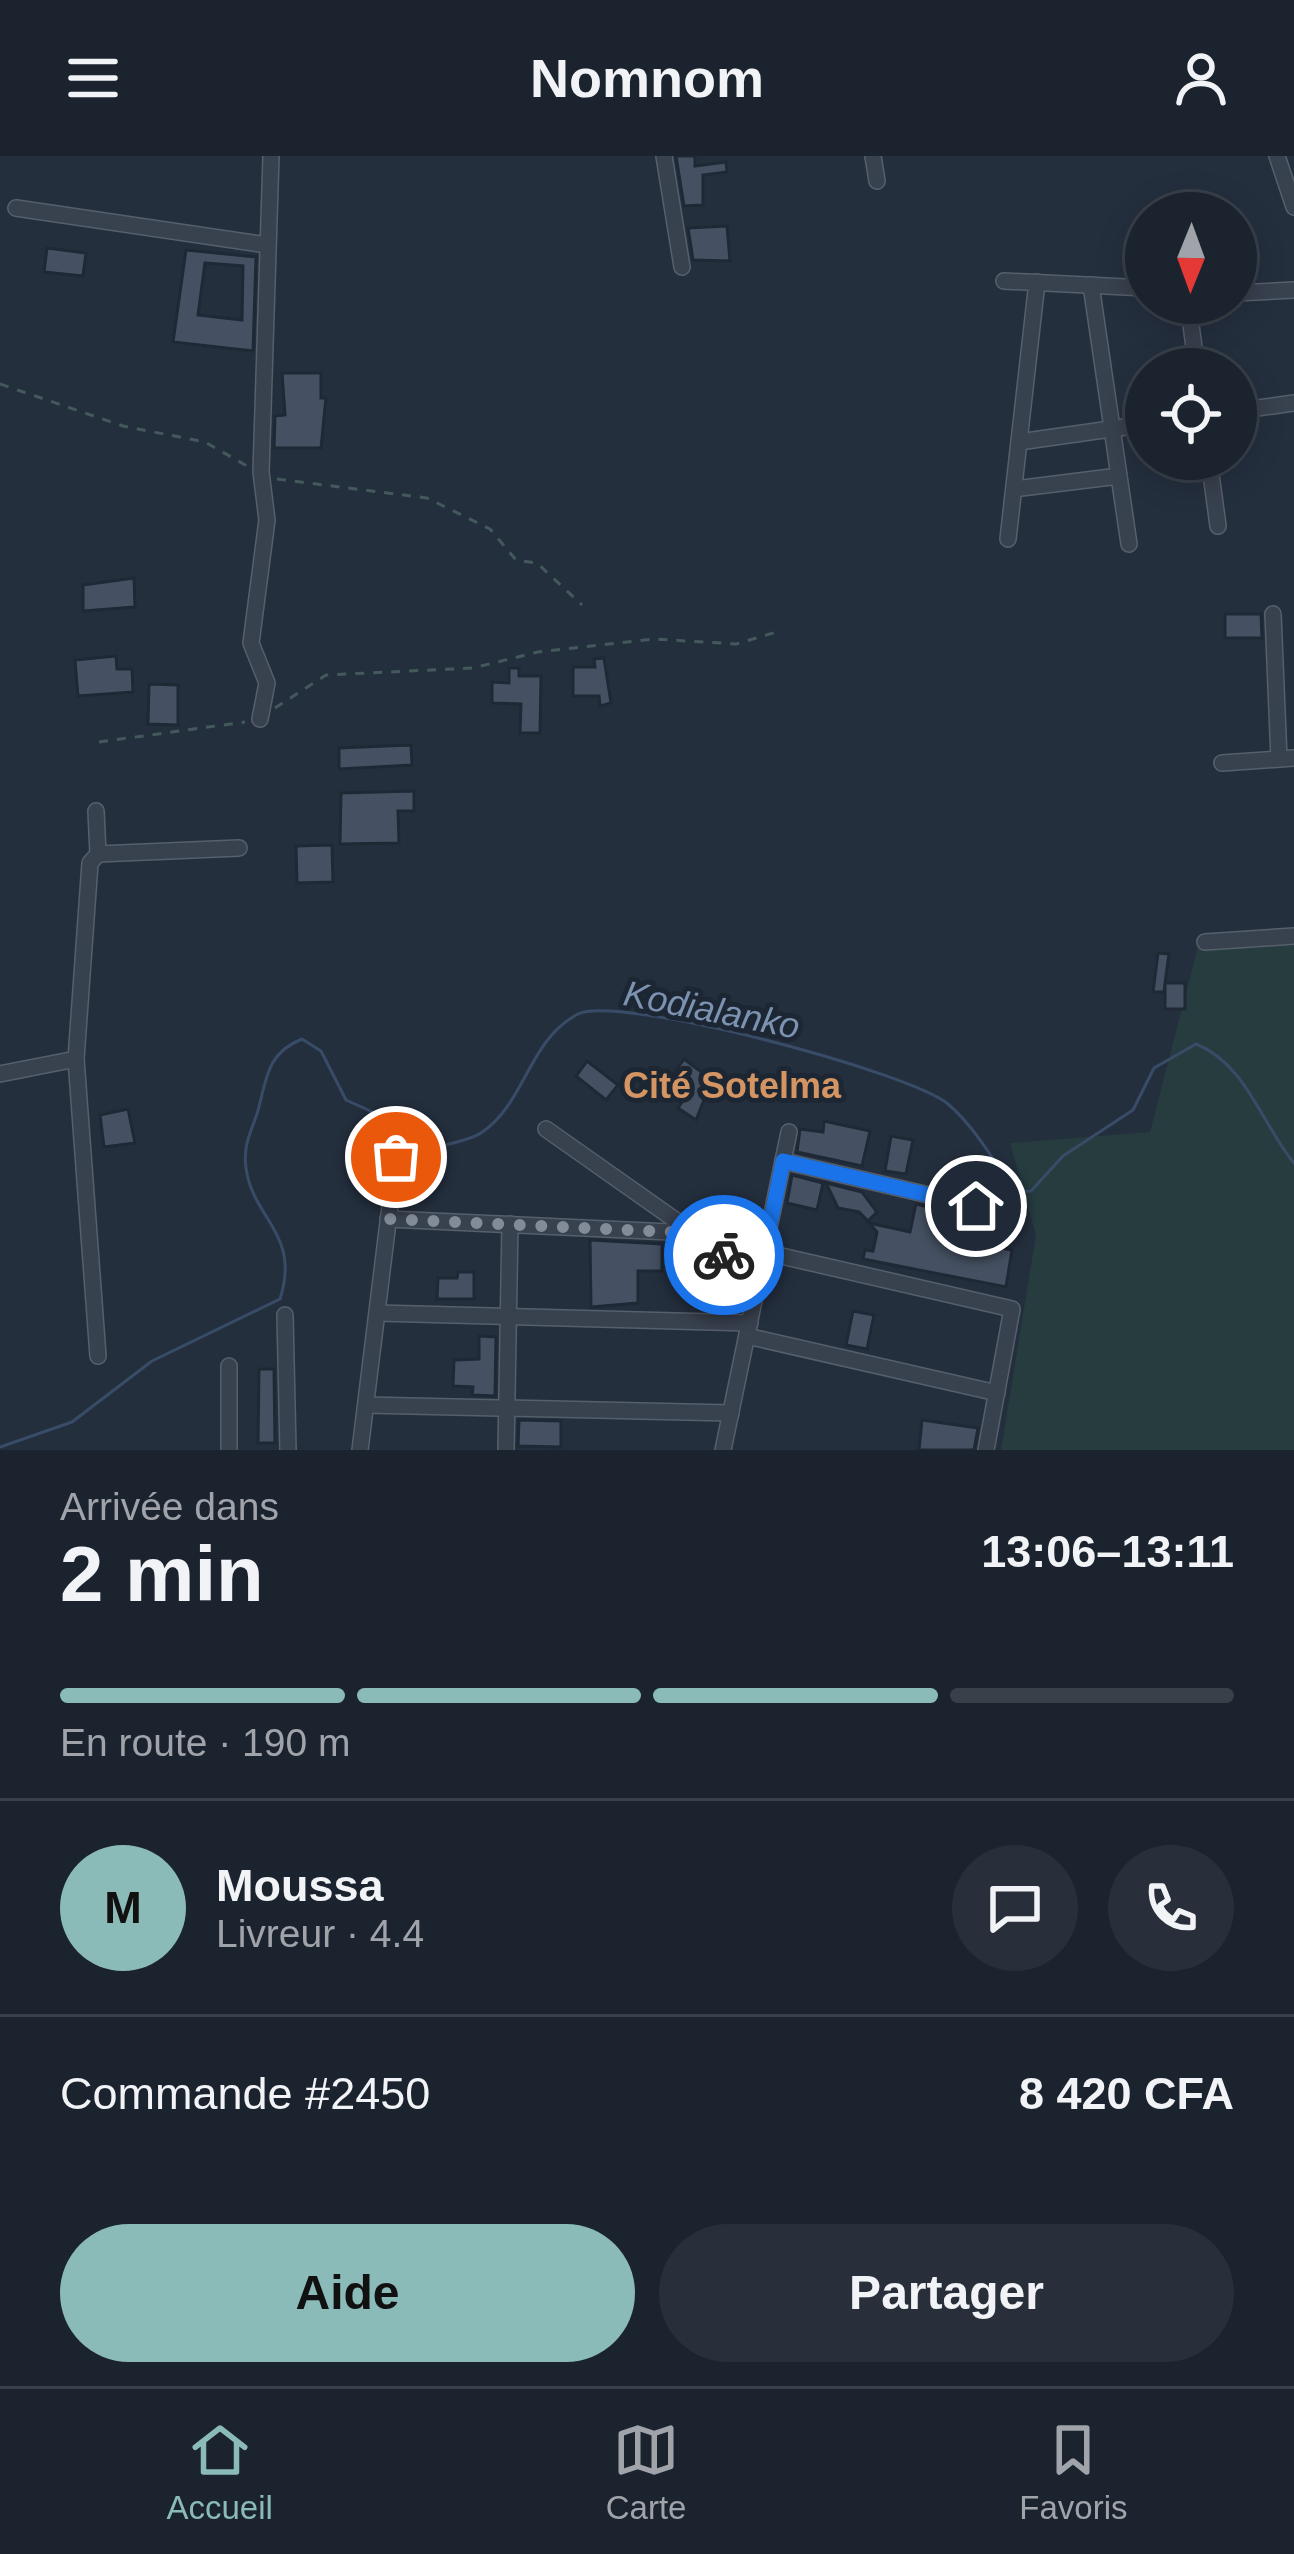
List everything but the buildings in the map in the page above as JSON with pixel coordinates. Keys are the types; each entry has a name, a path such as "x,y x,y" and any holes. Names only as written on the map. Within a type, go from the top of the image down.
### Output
{"street":[{"path":"260,719 267,683 250,643 267,520 261,472 271,156"},
{"path":"664,156 682,267"},
{"path":"873,156 877,181"},
{"path":"1277,156 1288,173 1294,207"},
{"path":"16,208 267,245"},
{"path":"1004,280 1125,287"},
{"path":"1008,539 1037,282"},
{"path":"1091,285 1129,544"},
{"path":"1257,291 1294,290"},
{"path":"1257,408 1294,403"},
{"path":"1019,442 1125,427"},
{"path":"1014,489 1119,476"},
{"path":"1212,480 1218,526"},
{"path":"1222,763 1287,759 1273,614"},
{"path":"96,812 98,854 90,863 76,1059 98,1356"},
{"path":"98,854 239,848"},
{"path":"1205,942 1294,936"},
{"path":"0,1074 76,1059"},
{"path":"546,1129 759,1279"},
{"path":"723,1450 789,1132"},
{"path":"361,1450 396,1157"},
{"path":"783,1161 976,1206"},
{"path":"388,1219 692,1233"},
{"path":"506,1450 510,1224"},
{"path":"764,1252 1012,1309 986,1450"},
{"path":"377,1313 748,1329 997,1393"},
{"path":"285,1315 288,1450"},
{"path":"229,1366 229,1450"},
{"path":"366,1405 731,1413"}],"path":[{"path":"0,384 123,426 205,442 279,480 427,498 490,529 516,560 537,563 582,605"},
{"path":"99,742 260,719 326,675 472,668 538,652 654,639 736,644 780,631"}],"green space":[{"path":"1201,935 1294,944 1294,1450 1001,1450 1036,1235 1010,1143 1150,1132"}],"waterway":[{"name":"Kodialanko","path":"0,1447 72,1422 152,1361 280,1299 285,1258 250,1186 245,1153 269,1069 281,1052 302,1039 321,1051 346,1100 446,1145 477,1135 496,1120 548,1039 578,1014 604,1011 703,1025 825,1056 923,1090 948,1104 967,1123 1014,1192 1031,1191 1063,1156 1133,1110 1154,1068 1196,1044 1228,1065 1294,1163"}],"way so far":[{"path":"396,1157 388,1219 692,1233 724,1255"}],"district":[{"name":"Cité Sotelma","path":"732,1085"}],"route":[{"path":"724,1255 759,1279 783,1161 976,1206"}]}
